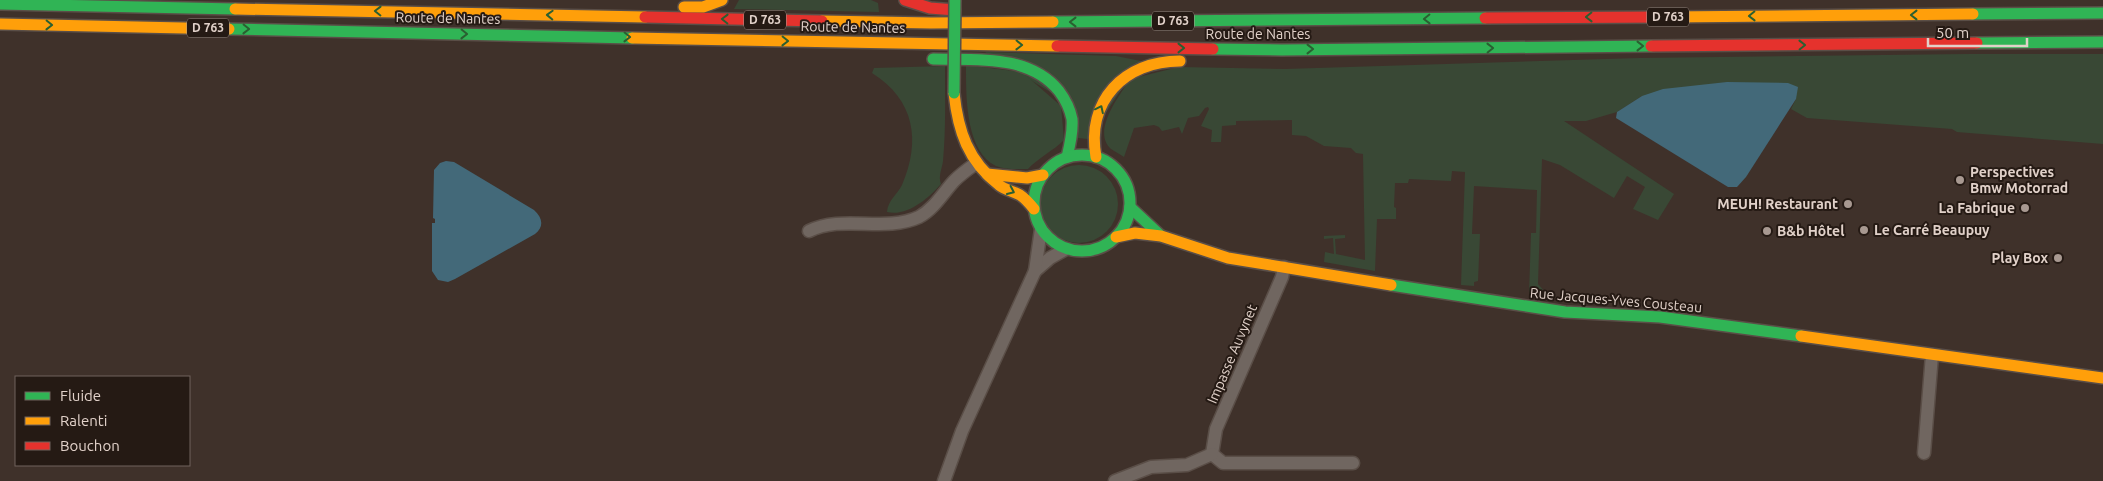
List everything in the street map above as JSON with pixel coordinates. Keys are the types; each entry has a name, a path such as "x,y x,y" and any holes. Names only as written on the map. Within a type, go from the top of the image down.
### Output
{"main road":[{"path":"598,16 633,6 703,7 722,0"},
{"path":"905,0 930,8 973,12 990,22"},
{"path":"955,0 954,93 958,127 963,144 975,164 1000,187 1023,197 1034,209 1041,229 1052,241 1066,249 1079,251 1093,250 1106,245 1116,237 1126,223 1130,207 1129,191 1122,176 1111,164 1096,157 1082,155 1067,157 1054,164 1043,175 1037,185 1034,209"},
{"name":"Route de Nantes","path":"0,4 990,22 2103,13"},
{"name":"Route de Nantes","path":"0,24 666,39 1261,49 2103,42"},
{"path":"666,39 702,51"},
{"path":"1096,157 1094,143 1095,121 1106,98 1123,78 1151,63 1238,61 1261,49"},
{"path":"920,58 1013,63 1033,70 1052,84 1065,99 1071,115 1072,130 1067,157"},
{"path":"987,174 1027,178 1043,175"},
{"name":"Rue Jacques-Yves Cousteau","path":"1130,207 1161,236"},
{"name":"Rue Jacques-Yves Cousteau","path":"1116,237 1135,233 1161,236 1228,258 1520,306 1565,312 1660,317 2103,378"}],"street":[{"path":"809,231 820,226 839,223 891,222 920,216 936,203 954,181 975,164"},
{"path":"944,481 962,431 1035,272 1041,229"},
{"path":"1035,272 1050,258 1066,249"},
{"name":"Impasse Auvynet","path":"1212,454 1216,430 1282,277 1284,267"},
{"path":"1924,453 1932,355"},
{"path":"1115,480 1151,467 1187,465 1212,454 1223,463 1353,463"}],"green space":[{"path":"739,0 871,0 878,3 879,12 734,9"},
{"path":"985,52 1116,56 1141,61 1088,139 1078,138 1073,106"},
{"path":"2103,54 2103,144 1957,132 1952,129 1807,118 1791,109 1796,99 1642,96 1617,112 1586,121 1564,121 1674,194 1658,220 1633,209 1645,187 1627,176 1614,198 1560,165 1542,159 1538,284 1545,292 1544,296 1529,295 1531,233 1536,233 1537,190 1474,186 1472,234 1480,234 1478,281 1474,282 1474,286 1461,285 1465,172 1452,171 1451,181 1409,179 1408,183 1395,183 1394,207 1396,208 1396,219 1377,219 1375,271 1324,262 1325,252 1334,254 1333,238 1324,239 1324,236 1345,235 1345,238 1335,239 1336,254 1365,260 1363,154 1356,153 1351,148 1324,146 1306,136 1292,135 1292,120 1236,121 1236,125 1222,126 1221,142 1211,142 1212,130 1201,126 1209,109 1208,107 1199,116 1188,118 1182,134 1179,127 1162,131 1154,125 1134,128 1124,157 1111,149 1104,133 1109,113 1130,79 1179,67 1285,69 1639,58"},
{"path":"966,65 1022,72 1061,106 1064,140 1028,169 1000,167 986,159 978,148 969,121"},
{"path":"945,66 945,137 940,175 941,184 924,200 910,209 895,213 887,212 891,201 902,185 908,169 912,137 910,123 898,96 872,73 874,68"},
{"path":"1079,165 1094,168 1107,176 1115,189 1118,204 1115,219 1107,232 1094,240 1079,243 1064,240 1051,232 1043,219 1040,204 1043,189 1051,176 1064,168"}],"water":[{"path":"1727,82 1788,83 1798,87 1796,99 1746,177 1737,187 1728,187 1616,118 1617,112 1642,96 1663,89"},
{"path":"446,161 454,162 534,210 541,219 540,228 535,234 448,282 438,280 432,271 432,223 435,223 433,218 434,170 440,163"}],"traffic: fast":[{"path":"954,93 955,0"},
{"path":"0,4 235,9"},
{"path":"1973,14 2103,13"},
{"path":"1053,22 1485,18"},
{"path":"229,29 632,38"},
{"path":"1977,43 2103,42"},
{"path":"1213,49 1651,46"},
{"path":"933,59 1001,62 1017,65 1047,79 1059,91 1071,115 1072,134 1067,157"},
{"path":"1082,155 1100,159 1116,169 1126,185 1130,203 1126,221 1116,237 1100,247 1082,251 1064,247 1048,237 1038,221 1034,203 1038,185 1048,169 1064,159 1082,155"},
{"path":"1130,207 1161,236"},
{"path":"1391,285 1565,312 1660,317 1801,336"}],"traffic: slow":[{"path":"684,7 703,7 722,0"},
{"path":"235,9 645,17"},
{"path":"1668,17 1973,14"},
{"path":"822,21 931,23 1053,22"},
{"path":"0,24 229,29"},
{"path":"632,38 1057,46"},
{"path":"1096,157 1094,137 1097,118 1103,102 1113,88 1126,77 1142,68 1160,63 1180,61"},
{"path":"954,93 958,120 966,144 979,166 999,185 1020,195 1034,209"},
{"path":"987,174 1027,178 1043,175"},
{"path":"1116,237 1135,233 1161,236 1228,258 1391,285"},
{"path":"1801,336 2103,378"}],"traffic: jam":[{"path":"905,0 930,8 955,10"},
{"path":"645,17 822,21"},
{"path":"1485,18 1668,17"},
{"path":"1651,46 1977,43"},
{"path":"1057,46 1213,49"}],"place":[{"name":"Perspectives Bmw Motorrad","path":"1960,180"},
{"name":"MEUH! Restaurant","path":"1848,204"},
{"name":"La Fabrique","path":"2025,208"},
{"name":"Le Carré Beaupuy","path":"1864,230"},
{"name":"B&b Hôtel","path":"1767,231"},
{"name":"Play Box","path":"2058,258"}]}
